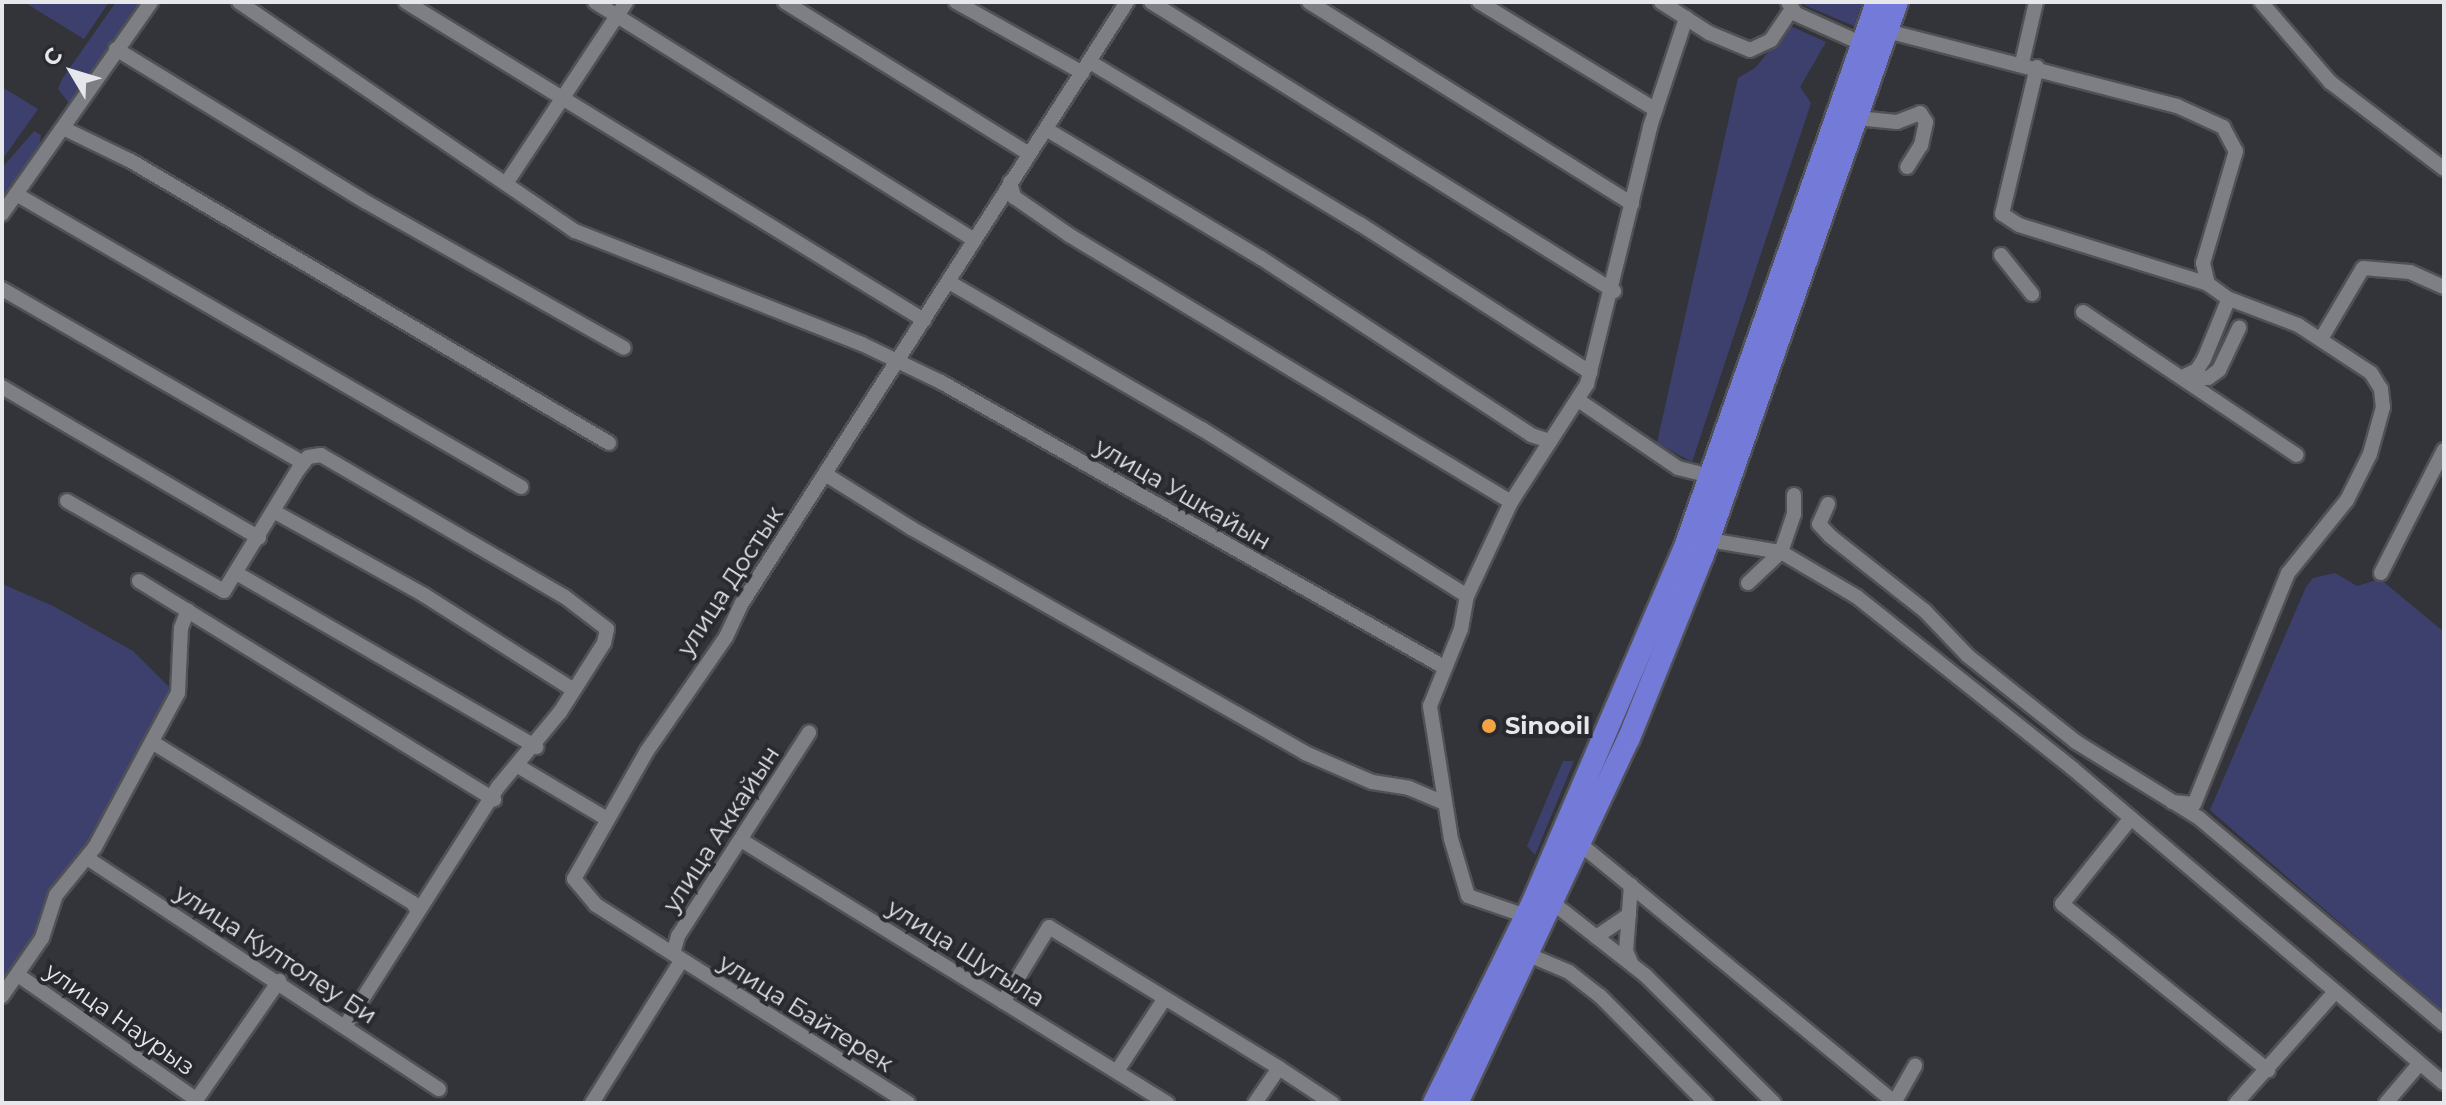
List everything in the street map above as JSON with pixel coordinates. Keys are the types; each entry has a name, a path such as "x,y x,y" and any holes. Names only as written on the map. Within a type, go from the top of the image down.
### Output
{"highway":[{"path":"1457,1103 1529,955 1540,909 1710,476 1877,2"},
{"path":"1434,1103 1540,909 1580,844 1709,540 1897,2"}],"street":[{"path":"2,214 151,2"},
{"name":"улица Ушкайын","path":"239,2 575,231 898,361 1174,509 1313,596 1444,667"},
{"path":"406,2 924,320"},
{"path":"595,2 974,240"},
{"path":"507,182 626,2"},
{"path":"785,2 1028,153"},
{"path":"956,2 1087,68 1360,224 1590,372"},
{"name":"улица Достык","path":"576,869 1028,153 1087,68 1127,2"},
{"path":"1151,2 1614,291"},
{"path":"1309,2 1632,204"},
{"path":"1479,2 1656,110"},
{"path":"1661,2 1750,50 1771,40 1789,6 1863,44"},
{"path":"2022,63 2036,2"},
{"path":"2261,2 2330,82 2444,169"},
{"path":"1686,18 1656,110 1614,291 1590,372 1578,400 1511,502 1467,596 1461,629 1430,706 1444,803 1468,896 1540,909 1596,937 1632,965 1774,1103"},
{"path":"1887,31 2037,67 2177,106 2208,118 2234,141 2203,263 2208,284"},
{"path":"116,49 366,202 624,348"},
{"path":"2037,67 2002,214 2019,225 2208,284 2227,298 2321,339 2378,380 2383,407 2370,454 2347,500 2288,573 2194,804 2172,802"},
{"path":"1857,118 1897,122 1920,113 1926,122 1921,145 1907,167"},
{"path":"63,128 131,161 609,443"},
{"path":"1046,129 1261,258 1531,435 1550,441"},
{"path":"1010,182 1014,197 1069,235 1511,502"},
{"path":"16,194 521,487"},
{"path":"2001,255 2032,294"},
{"path":"2321,339 2363,268 2410,272 2444,287"},
{"path":"949,282 1202,429 1467,596"},
{"path":"2,289 303,463"},
{"path":"2182,377 2204,359 2227,303"},
{"path":"2083,312 2297,455"},
{"path":"2182,377 2208,378 2219,370 2239,328"},
{"path":"2,387 259,538"},
{"path":"1578,400 1678,468 1710,476"},
{"path":"2381,573 2444,450"},
{"path":"67,501 224,591 238,574 303,463 321,455 600,621 607,629 604,643 536,747 494,799 346,1025"},
{"path":"825,474 1305,753 1372,782 1409,788 1444,803"},
{"path":"1748,583 1781,552 1794,514 1794,495"},
{"path":"1828,504 1819,524 1830,536 2076,742 2114,761 2199,818 2444,1024"},
{"path":"275,512 434,601 572,689"},
{"path":"1709,540 1781,552 1857,597 2072,768 2444,1083"},
{"path":"238,574 536,747"},
{"path":"139,581 494,799"},
{"path":"2,996 42,938 61,887 87,858 178,693 181,628 188,610"},
{"name":"улица Аккайын","path":"596,1102 741,840 809,733"},
{"path":"152,742 413,903 418,912"},
{"path":"2072,768 2114,761"},
{"path":"518,766 607,819"},
{"path":"2131,818 2062,904 2268,1070"},
{"name":"улица Шугыла","path":"741,840 1167,1103"},
{"path":"1580,844 1894,1103 1915,1066"},
{"name":"улица Култолеу Би","path":"87,858 442,1085 429,1103"},
{"name":"улица Байтерек","path":"576,869 575,884 584,896 908,1103"},
{"path":"1631,885 1626,951 1632,965"},
{"path":"1596,937 1629,914"},
{"path":"1003,1002 1049,927 1163,1001 1279,1068 1332,1103"},
{"path":"1529,955 1569,972 1600,996 1706,1103"},
{"name":"улица Наурыз","path":"18,975 195,1101"},
{"path":"195,1101 279,981"},
{"path":"2236,1103 2335,992"},
{"path":"1117,1071 1163,1001"},
{"path":"2386,1103 2420,1063"},
{"path":"1255,1103 1279,1068"}],"shaded area":[{"path":"24,2 109,2 84,39"},
{"path":"116,2 145,2 73,104 68,102 58,89 62,79"},
{"path":"1797,2 1861,2 1862,3 1854,26"},
{"path":"1790,26 1826,42 1800,87 1811,103 1692,462 1657,443 1738,78 1755,68"},
{"path":"2,87 38,109 2,160"},
{"path":"34,131 41,135 39,149 2,205 2,168"},
{"path":"2335,573 2357,586 2380,579 2444,632 2444,1013 2210,810 2306,587 2313,578"},
{"path":"2,584 53,606 133,651 174,692 89,853 73,862 57,885 41,930 2,987"},
{"path":"1563,761 1574,761 1535,855 1527,846"}],"place":[{"name":"Sinooil","path":"1489,726"}]}
